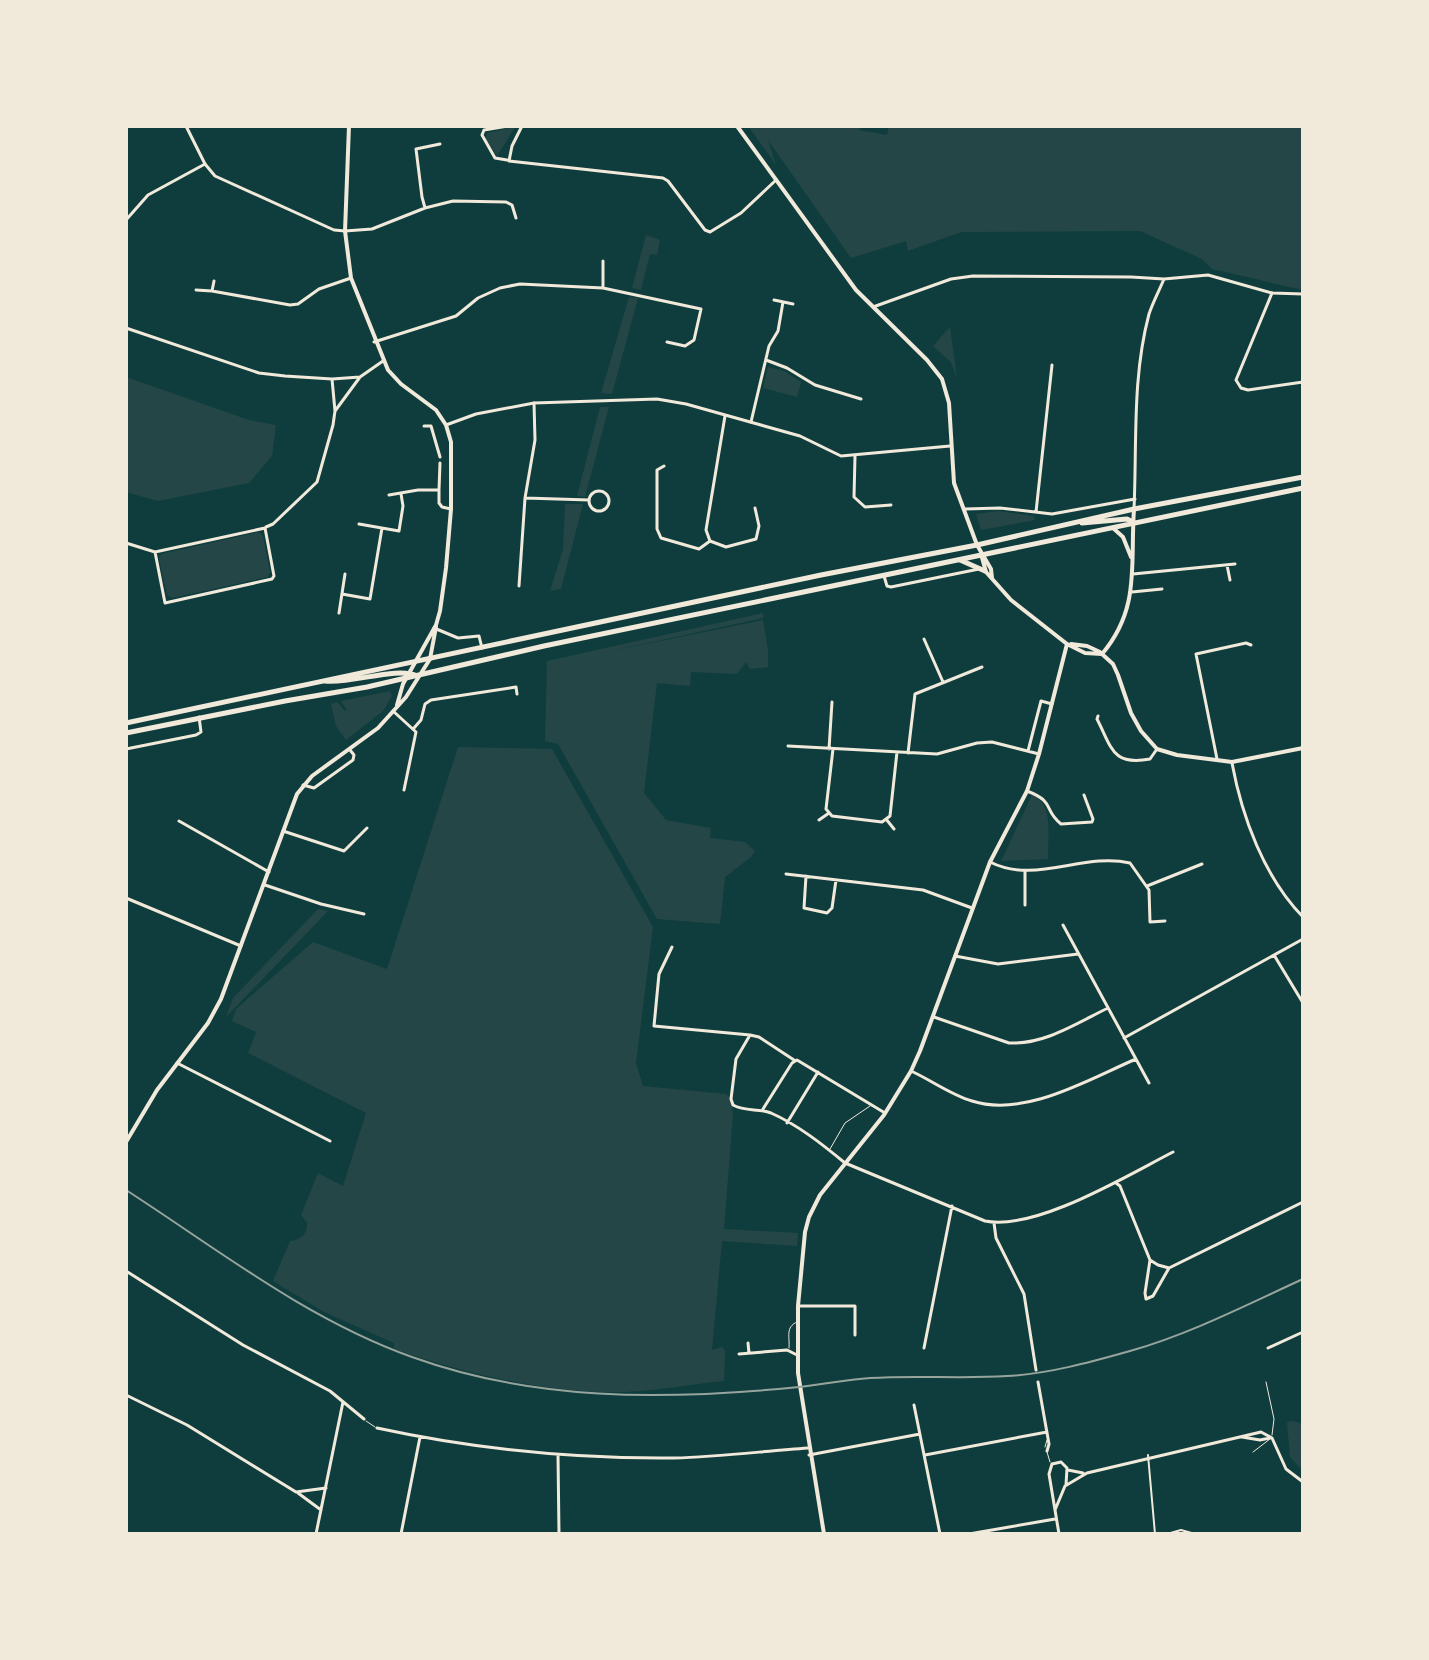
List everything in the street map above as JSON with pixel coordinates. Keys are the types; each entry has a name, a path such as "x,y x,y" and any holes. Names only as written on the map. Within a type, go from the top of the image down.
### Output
{"highway":[{"path":"126,723 328,678 977,545 1134,509 1303,477"},
{"path":"126,733 418,677 558,643 885,579 981,554 1303,488"},
{"path":"1071,523 1093,524 1127,519 1133,523"},
{"path":"959,559 982,570"},
{"path":"328,678 350,682 409,672 418,677"}],"main road":[{"path":"126,1142 130,1130 208,1023 221,999 265,885 290,807 303,785 378,728 406,697 430,659 446,568 451,509 451,442 446,425 432,405 393,376 383,361 351,278 345,231 349,126"},
{"path":"737,126 872,308 927,360 942,379 949,403 954,483 977,545 991,569 992,578"},
{"path":"1102,654 1126,615 1132,592 1134,509"},
{"path":"1113,528 1123,537 1132,559"},
{"path":"981,554 982,570 1011,600 1067,644 1085,653 1102,654 1113,664 1131,713 1141,731 1157,749 1177,755 1232,762 1303,748"},
{"path":"397,705 405,679 436,627"},
{"path":"824,1534 809,1455 798,1356 803,1240 809,1217 820,1195 885,1113 911,1071 934,1017 990,862 1027,791 1067,644"}],"street":[{"path":"186,126 205,164 215,176 334,230 372,229 425,208 453,201 506,202 512,205 516,218"},
{"path":"508,126 484,130 482,135 495,158 663,178 705,230 710,232 741,213 776,180"},
{"path":"509,161 512,146 522,126"},
{"path":"425,208 416,149 440,144"},
{"path":"126,220 148,195 205,164"},
{"path":"603,261 603,288"},
{"path":"872,308 951,279 973,276 1164,279 1198,274 1272,293 1303,294"},
{"path":"196,290 290,305 298,304 319,289 351,278"},
{"path":"1134,509 1134,437 1140,357 1150,311 1164,279"},
{"path":"212,291 214,281"},
{"path":"374,342 456,316 478,298 500,288 531,284 603,288 701,309 694,340 685,346 667,342"},
{"path":"1272,293 1236,380 1241,388 1248,390 1303,382"},
{"path":"774,300 793,304"},
{"path":"751,422 769,346 778,331 783,302"},
{"path":"126,328 259,373 332,379 360,377"},
{"path":"766,360 787,368 815,385 861,399"},
{"path":"335,411 360,377 383,361"},
{"path":"1036,512 1052,365"},
{"path":"126,543 155,552 273,524 317,482 335,411 332,379"},
{"path":"446,425 476,414 534,403 657,399 800,436 838,455 950,446"},
{"path":"519,586 525,498 535,440 534,403"},
{"path":"725,415 706,530 710,541 726,547 756,539 759,526 755,508"},
{"path":"424,426 431,426 440,457"},
{"path":"439,446 451,442"},
{"path":"855,456 854,497 865,507 891,505"},
{"path":"440,463 439,503 451,509"},
{"path":"664,466 657,470 657,529 661,538 699,549 710,541"},
{"path":"389,495 439,490"},
{"path":"600,491 606,494 609,502 606,509 597,511 591,507 589,500 600,491"},
{"path":"359,524 399,531 403,506 401,494"},
{"path":"525,498 589,500"},
{"path":"964,510 1000,508 1067,513 1135,499"},
{"path":"1067,513 1071,523"},
{"path":"155,552 165,603 272,579 265,528"},
{"path":"342,594 370,599 382,528"},
{"path":"1133,574 1235,564"},
{"path":"1227,565 1230,580"},
{"path":"885,579 891,587 982,570"},
{"path":"341,621 339,613 345,574"},
{"path":"1132,592 1162,589"},
{"path":"436,627 458,638 479,636 482,648"},
{"path":"924,639 943,682"},
{"path":"1217,759 1196,654 1246,643 1251,645"},
{"path":"908,753 915,694 982,667"},
{"path":"404,790 415,746 414,728 421,720 425,704 431,700 495,689 516,687 517,694"},
{"path":"1028,751 1041,701 1052,704"},
{"path":"832,702 826,809 832,816 882,822 890,816 897,752"},
{"path":"393,711 414,728"},
{"path":"1098,716 1116,756 1124,761 1150,759 1157,749"},
{"path":"126,749 196,735 201,732 199,717"},
{"path":"788,746 937,754 992,742 1039,754"},
{"path":"303,785 314,788 353,760 354,755 349,749"},
{"path":"1232,762 1243,807 1264,860 1287,900 1303,917"},
{"path":"1027,791 1045,800 1061,824 1092,822 1084,795"},
{"path":"819,820 829,813"},
{"path":"886,819 894,829"},
{"path":"179,821 269,872"},
{"path":"283,831 344,851 367,828"},
{"path":"990,862 1025,872 1086,863 1130,863 1147,886 1150,922 1165,921"},
{"path":"1147,886 1202,864"},
{"path":"1025,872 1025,905"},
{"path":"786,874 923,890 972,908"},
{"path":"806,876 802,905 807,910 818,912 827,913 832,908 836,880"},
{"path":"265,885 321,904 364,914"},
{"path":"127,900 241,947"},
{"path":"1063,925 1149,1083"},
{"path":"1124,1038 1303,939"},
{"path":"672,947 659,974 654,1026 759,1037 885,1113"},
{"path":"955,956 998,964 1079,954"},
{"path":"1274,955 1303,1003"},
{"path":"934,1017 995,1039 1021,1044 1043,1039 1108,1008"},
{"path":"750,1035 736,1059 733,1105 762,1111 787,1123 830,1149 845,1163 994,1223 1041,1215 1116,1183 1173,1152"},
{"path":"911,1071 971,1101 1006,1105 1040,1099 1136,1059"},
{"path":"762,1111 794,1060"},
{"path":"177,1063 330,1141"},
{"path":"787,1123 818,1072"},
{"path":"1116,1183 1120,1186 1150,1260 1146,1299 1153,1296 1169,1268 1303,1202"},
{"path":"924,1348 952,1206"},
{"path":"994,1223 996,1238 1024,1294 1036,1370"},
{"path":"1150,1260 1169,1268"},
{"path":"126,1271 243,1345 330,1391 364,1419"},
{"path":"798,1306 855,1306 855,1335"},
{"path":"1268,1348 1303,1332"},
{"path":"748,1343 749,1353"},
{"path":"739,1354 787,1350 798,1356"},
{"path":"1038,1382 1047,1432 1047,1451"},
{"path":"126,1395 187,1425 321,1510"},
{"path":"316,1534 343,1402"},
{"path":"914,1405 940,1534"},
{"path":"377,1428 420,1437 558,1455 676,1458 808,1448"},
{"path":"924,1455 1047,1432"},
{"path":"1059,1534 1049,1471 1052,1464 1061,1462 1068,1470 1087,1473 1261,1432 1272,1438 1286,1469 1303,1482"},
{"path":"809,1455 920,1434"},
{"path":"1238,1436 1260,1440 1272,1438"},
{"path":"401,1534 420,1437"},
{"path":"558,1455 559,1534"},
{"path":"1148,1457 1155,1534"},
{"path":"1055,1510 1068,1470"},
{"path":"1050,1482 1057,1488 1087,1473"},
{"path":"296,1492 326,1488"},
{"path":"969,1534 1055,1519"},
{"path":"1167,1534 1181,1530 1195,1534"}],"lane":[{"path":"830,1149 845,1123 872,1105"},
{"path":"787,1350 790,1327 798,1321"},
{"path":"1253,1452 1272,1438 1274,1419 1266,1382"},
{"path":"364,1419 377,1428"},
{"path":"1047,1451 1052,1464"}],"shaded area":[{"path":"748,126 862,126 859,130 887,135 889,126 1303,126 1303,290 1212,269 1202,259 1140,231 961,232 908,251 906,241 851,258 768,140 776,165"},
{"path":"515,127 497,156 486,139 487,133"},
{"path":"646,235 660,240 657,255 650,254 641,290 632,288"},
{"path":"629,297 638,298 612,394 601,393"},
{"path":"950,327 957,378 951,362 933,346"},
{"path":"768,367 784,371 801,382 797,397 763,388"},
{"path":"126,377 249,420 276,425 272,456 249,483 158,501 126,492"},
{"path":"600,407 609,407 585,497 577,496"},
{"path":"565,504 583,504 561,589 550,591 563,549"},
{"path":"998,511 1034,516 1035,520 981,530 976,514"},
{"path":"259,532 263,536 270,572 268,577 172,598 167,595 159,559 161,554"},
{"path":"763,613 763,618 607,652 763,620 768,667 750,669 746,662 737,674 691,672 690,686 657,683 644,793 666,820 711,828 710,838 745,842 755,851 725,877 720,924 657,919 558,744 545,741 547,661"},
{"path":"390,691 392,696 383,711 346,740 336,726 331,704 337,702 345,711 341,701"},
{"path":"458,747 552,749 653,927 636,1063 643,1086 726,1094 731,1099 733,1114 724,1229 798,1233 797,1246 722,1241 712,1350 722,1347 725,1351 724,1381 615,1392 547,1387 496,1378 394,1349 394,1343 326,1313 273,1281 290,1241 305,1233 307,1223 301,1215 318,1173 343,1186 366,1113 248,1053 256,1032 232,1021 236,1009 313,942 387,969"},
{"path":"1032,795 1039,799 1047,814 1048,859 1001,861"},
{"path":"318,909 328,911 226,1017 233,998"},
{"path":"1287,1422 1303,1424 1303,1471 1290,1457"}],"railway":[{"path":"126,1190 264,1282 373,1341 412,1357 504,1382 598,1394 741,1392 870,1378 990,1377 1038,1373 1152,1344 1303,1279"}]}
